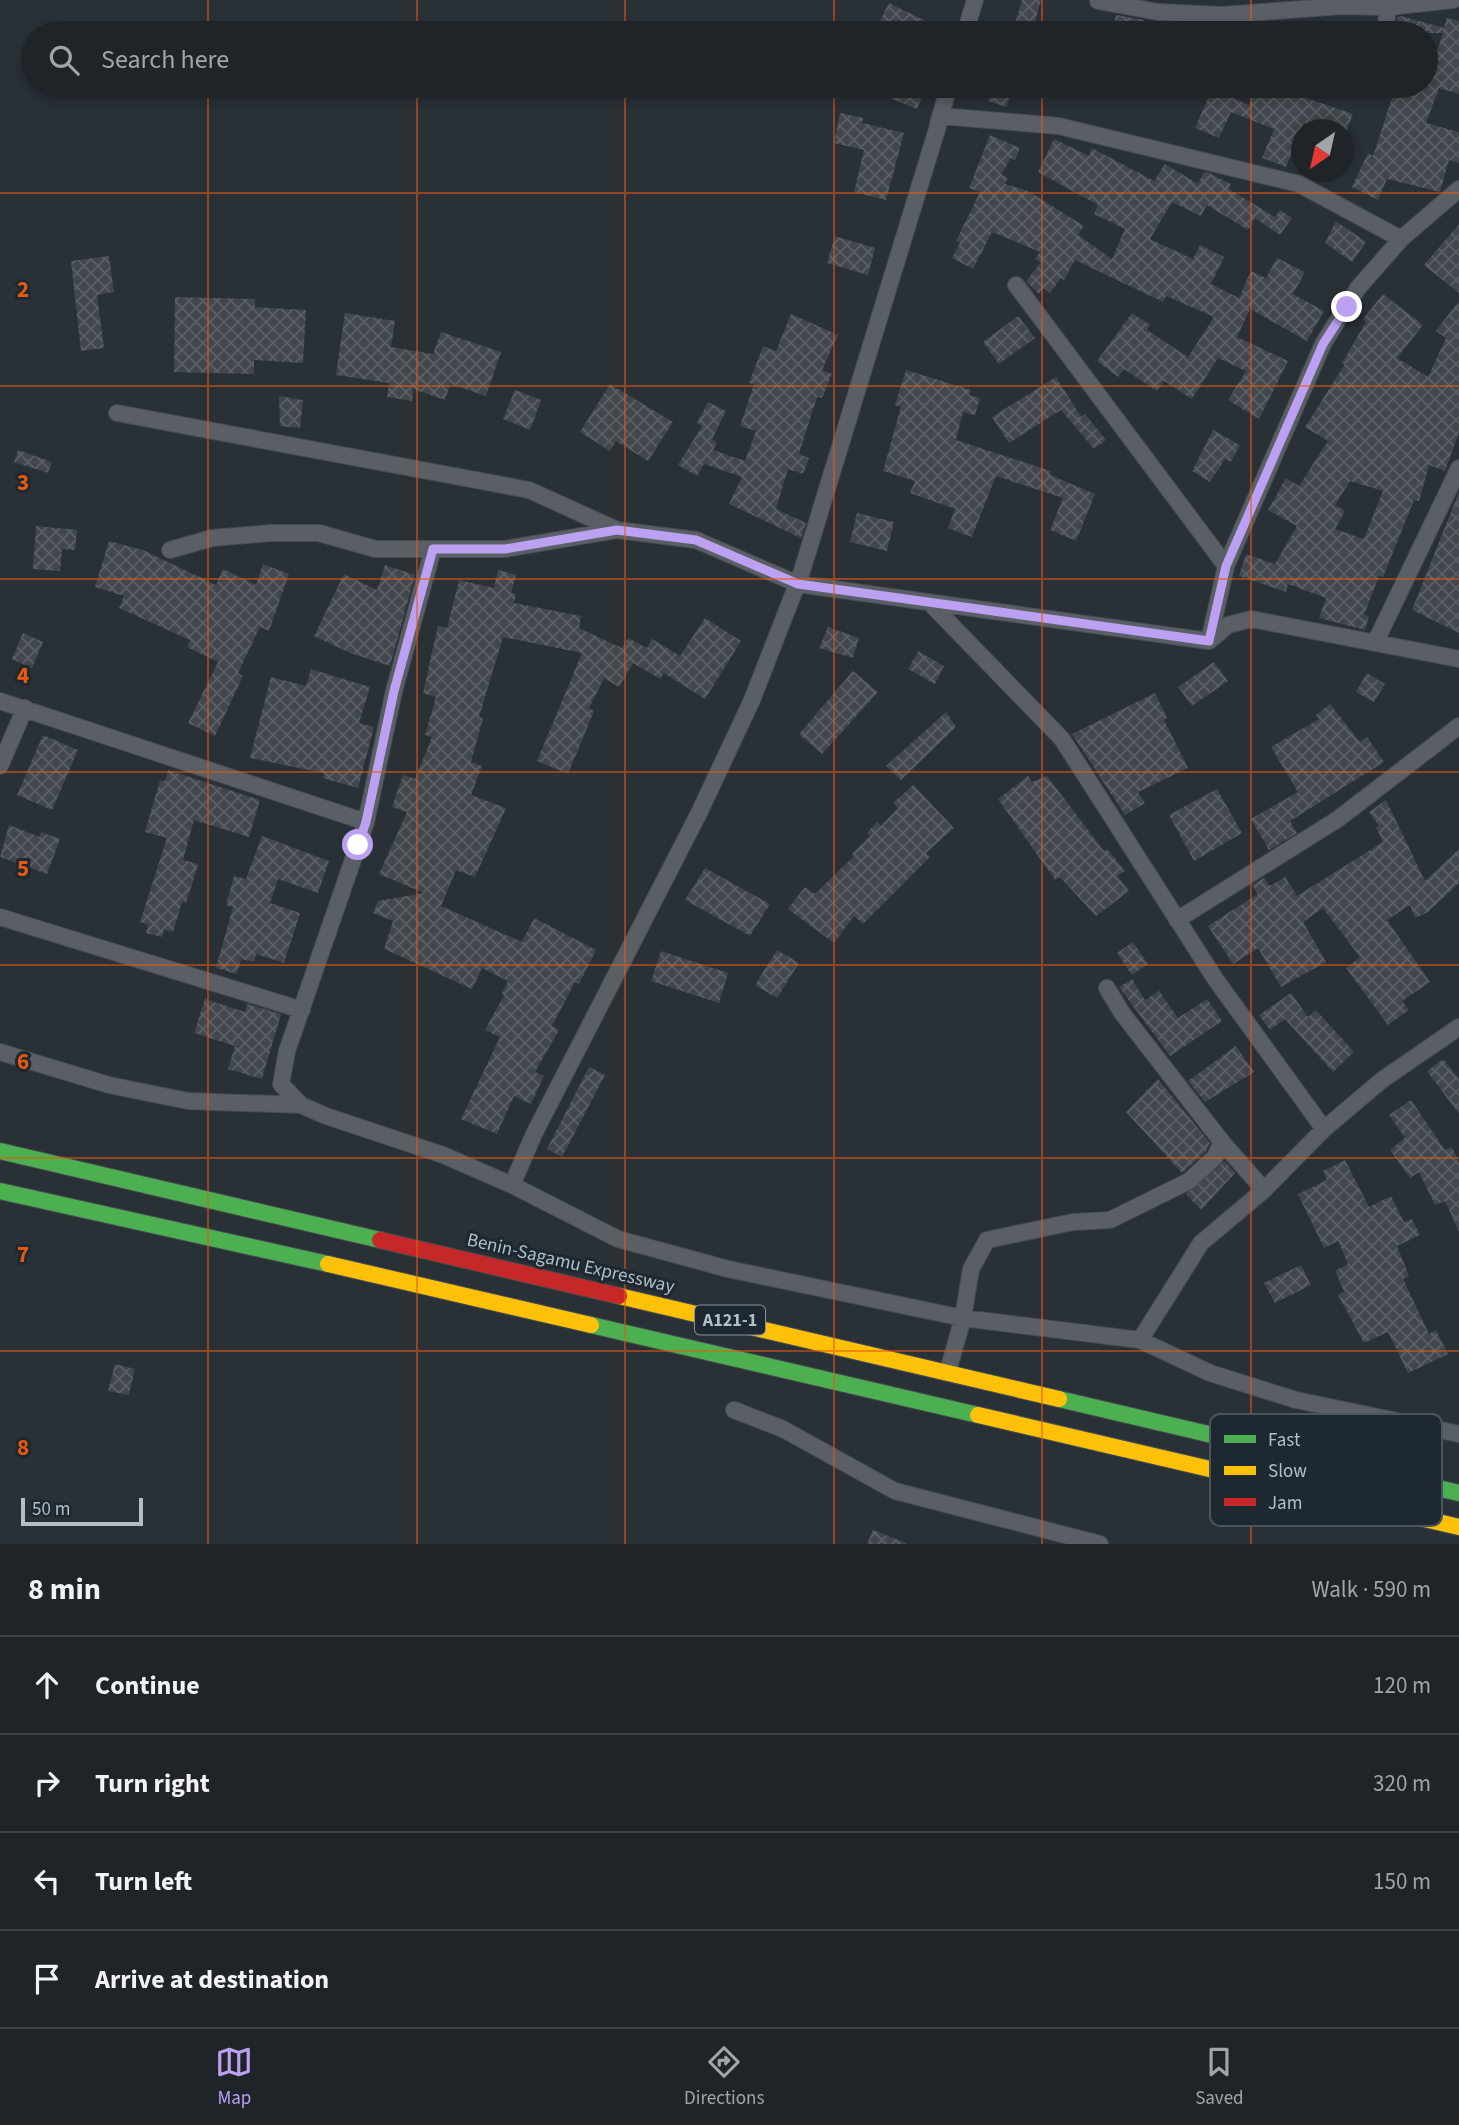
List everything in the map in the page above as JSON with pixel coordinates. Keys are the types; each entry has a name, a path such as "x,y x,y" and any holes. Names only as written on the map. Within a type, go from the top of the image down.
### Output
{"highway":[{"name":"Benin-Sagamu Expressway","path":"0,1151 1210,1434"},
{"name":"A121-1","path":"0,1191 206,1235 1210,1469"}],"street":[{"path":"969,21 975,0"},
{"path":"1098,1 1158,12 1222,15 1342,6 1388,7 1453,0"},
{"path":"1386,21 1388,7"},
{"path":"512,1185 538,1109 663,868 798,584 945,98"},
{"path":"940,116 1059,125 1299,184 1401,239"},
{"path":"1209,641 1226,566 1323,344 1358,288 1401,239 1459,189"},
{"path":"1016,285 1226,566"},
{"path":"117,413 529,490 617,530"},
{"path":"1376,641 1459,468"},
{"path":"170,550 212,538 271,533 319,533 375,548 505,549 617,530 696,540 798,584 1209,641 1228,625 1251,619 1459,659"},
{"path":"301,1105 281,1084 287,1051 366,822 394,691 433,549"},
{"path":"929,602 1062,738 1216,980 1324,1129"},
{"path":"0,701 366,822"},
{"path":"0,766 25,708"},
{"path":"1177,920 1338,819 1459,726"},
{"path":"0,917 302,1010"},
{"path":"1107,988 1122,1013 1222,1142 1264,1190"},
{"path":"1140,1340 1200,1243 1264,1190 1324,1129 1382,1080 1459,1027"},
{"path":"0,1052 109,1085 188,1101 301,1105 443,1155 512,1185 618,1238 728,1269 963,1318 1140,1340 1210,1373 1296,1400 1363,1414"},
{"path":"948,1371 963,1318 971,1269 987,1240 1073,1222 1110,1220 1189,1181 1215,1157 1222,1142"},
{"path":"734,1410 783,1429 895,1491 1100,1544"}],"building":[{"path":"1022,0 1041,0 1035,21 1016,21"},
{"path":"889,3 927,21 880,21"},
{"path":"1116,15 1144,20 1144,21 1115,21"},
{"path":"1401,16 1419,21 1397,21 1397,17"},
{"path":"1447,18 1459,21 1459,94 1439,88 1438,91 1438,49 1443,33 1438,33 1438,26 1444,28"},
{"path":"890,98 921,98 917,109"},
{"path":"989,98 1009,98 1006,107 988,101"},
{"path":"1208,98 1233,98 1249,105 1252,98 1306,98 1353,114 1351,119 1291,119 1291,155 1286,167 1262,158 1274,129 1231,112 1219,138 1195,128"},
{"path":"1392,98 1435,98 1426,123 1459,132 1459,163 1449,160 1440,192 1387,179 1378,200 1352,187 1368,153 1373,156"},
{"path":"840,113 863,118 862,123 904,133 886,200 854,192 864,150 834,143"},
{"path":"990,135 1020,148 1015,160 1011,158 1001,174 1008,178 1005,184 1028,191 1084,226 1078,235 1112,259 1125,229 1094,214 1098,205 1038,172 1054,139 1089,156 1092,148 1154,181 1165,164 1198,184 1204,172 1209,173 1231,184 1229,189 1275,217 1280,210 1292,218 1280,235 1255,218 1248,230 1207,205 1201,216 1172,202 1150,239 1193,259 1200,245 1224,257 1211,284 1239,298 1251,271 1266,278 1277,258 1305,272 1293,294 1324,311 1307,341 1250,309 1237,337 1288,361 1259,419 1228,400 1246,371 1218,358 1192,399 1164,381 1157,391 1124,369 1118,377 1097,361 1132,313 1150,325 1147,330 1188,357 1214,317 1166,296 1163,302 1075,260 1064,280 1061,278 1050,293 1044,288 1039,294 1026,281 1041,262 1035,259 1040,252 992,232 973,269 952,258 960,243 956,241 980,192 969,188"},
{"path":"1336,221 1366,242 1352,262 1325,243"},
{"path":"1459,224 1459,293 1424,265"},
{"path":"835,236 875,248 868,275 827,263"},
{"path":"109,256 114,292 97,295 104,348 81,351 71,261"},
{"path":"1383,294 1423,325 1397,358 1428,377 1446,338 1436,331 1459,301 1459,432 1445,471 1429,465 1419,501 1414,500 1383,577 1379,576 1364,615 1369,616 1365,630 1319,618 1326,598 1288,584 1286,592 1239,576 1246,554 1275,564 1297,526 1268,510 1286,478 1299,486 1328,441 1305,427 1345,364 1342,363 1366,322 1363,319","holes":["1350,481 1383,491 1364,539 1335,529 1345,511 1335,505"]},
{"path":"175,297 255,299 255,307 306,310 303,363 254,360 254,374 174,372"},
{"path":"345,313 395,321 391,347 433,354 441,332 501,352 486,396 450,384 445,400 413,389 412,401 387,397 389,383 336,375"},
{"path":"791,314 838,335 822,370 832,374 822,398 817,397 799,454 809,458 803,474 788,469 776,509 806,523 801,538 729,504 742,477 704,464 697,476 678,465 702,426 697,423 708,402 726,411 712,439 717,443 713,450 745,461 756,431 740,426 754,384 749,383 763,346 776,351"},
{"path":"1018,316 1035,338 999,364 983,342"},
{"path":"906,370 971,390 969,395 980,398 975,415 963,412 956,440 1051,471 1050,475 1095,494 1076,541 1050,530 1063,498 996,476 972,537 948,528 955,509 910,493 915,481 883,471 901,407 895,405"},
{"path":"1056,377 1081,417 1085,414 1106,440 1094,449 1061,410 1009,443 992,417"},
{"path":"610,384 673,422 648,461 616,441 610,451 580,432"},
{"path":"515,390 541,400 530,430 503,419"},
{"path":"279,396 303,400 300,428 280,426"},
{"path":"1213,430 1240,445 1231,462 1225,459 1210,482 1192,471"},
{"path":"18,450 52,462 48,473 14,462"},
{"path":"1459,492 1459,633 1412,610"},
{"path":"857,513 894,522 887,551 850,542"},
{"path":"36,526 77,530 75,550 62,549 60,571 33,569"},
{"path":"109,541 143,550 216,585 223,569 256,585 263,564 289,574 269,631 260,627 238,673 243,676 215,736 188,723 218,662 187,647 190,640 119,608 124,596 95,587"},
{"path":"385,565 415,575 390,666 350,653 314,636 344,574 377,590"},
{"path":"498,570 516,575 511,593 516,594 514,603 581,616 579,628 622,648 628,638 647,648 652,639 680,656 705,618 741,641 705,699 664,673 660,679 633,663 619,687 604,678 589,708 594,711 568,774 537,761 582,653 503,637 479,717 483,718 471,762 482,766 471,795 506,808 475,877 456,870 441,906 522,942 534,918 596,950 579,984 575,982 552,1026 559,1030 535,1072 544,1076 531,1104 514,1096 497,1134 461,1119 500,1037 485,1030 504,995 502,993 508,981 482,968 472,989 384,949 393,921 373,913 378,901 424,893 379,874 407,812 392,807 403,775 415,779 432,737 425,735 436,697 423,693 438,626 447,628 459,580 494,588"},
{"path":"828,627 859,638 853,658 819,648"},
{"path":"23,633 43,642 32,668 12,659"},
{"path":"918,651 944,666 935,684 908,669"},
{"path":"1214,662 1228,681 1192,706 1178,687"},
{"path":"311,669 370,687 359,723 374,727 358,788 323,778 324,773 250,758 271,677 306,686"},
{"path":"853,671 878,692 822,754 799,734"},
{"path":"1367,673 1385,684 1374,702 1356,692"},
{"path":"1155,693 1167,718 1164,720 1188,768 1138,792 1145,803 1125,815 1072,734"},
{"path":"1330,704 1360,742 1367,737 1384,762 1290,821 1297,833 1269,850 1251,819 1298,792 1271,747 1319,719 1316,715"},
{"path":"946,712 956,727 901,780 886,766"},
{"path":"43,735 78,750 52,810 17,795"},
{"path":"168,770 260,800 249,837 194,820 183,860 198,864 186,903 182,902 173,932 164,930 162,937 146,933 148,925 140,922 167,838 145,832 160,780 165,781"},
{"path":"1028,776 1032,782 1047,776 1104,851 1107,849 1125,871 1117,876 1129,891 1096,916 1060,877 1055,880 998,799"},
{"path":"913,785 954,828 926,853 930,857 863,924 854,916 834,943 788,909 805,887 815,894 854,856 852,854 870,836 867,833 877,822 881,826 898,808 893,803"},
{"path":"1217,789 1242,833 1194,861 1169,815"},
{"path":"1386,800 1425,881 1459,849 1459,883 1428,912 1415,918 1410,905 1387,920 1430,982 1402,1001 1409,1010 1388,1025 1346,968 1360,957 1323,908 1303,922 1326,962 1281,987 1258,948 1233,964 1208,926 1258,894 1252,885 1264,878 1270,886 1285,877 1297,896 1383,842 1376,827 1379,826 1369,812"},
{"path":"9,825 40,837 41,832 60,839 47,874 0,857"},
{"path":"262,836 329,861 318,893 278,879 270,903 300,913 284,963 256,954 254,962 241,959 237,974 216,968 233,907 226,905 234,876 246,879"},
{"path":"705,868 770,904 750,936 685,900"},
{"path":"1133,942 1148,964 1132,975 1117,953"},
{"path":"777,950 799,963 777,998 755,985"},
{"path":"661,951 728,973 719,1003 651,981"},
{"path":"1132,979 1145,1000 1159,991 1178,1018 1207,999 1222,1021 1170,1056 1119,987"},
{"path":"1291,993 1308,1017 1316,1010 1354,1052 1333,1072 1285,1019 1270,1030 1259,1015"},
{"path":"205,999 245,1012 247,1004 281,1014 262,1079 228,1069 235,1046 194,1033"},
{"path":"1236,1046 1254,1072 1205,1102 1188,1081"},
{"path":"1443,1059 1459,1079 1459,1114 1427,1071"},
{"path":"589,1067 605,1075 562,1157 547,1149"},
{"path":"1158,1079 1210,1143 1206,1151 1182,1173 1126,1112"},
{"path":"1411,1100 1445,1150 1452,1147 1459,1163 1459,1232 1445,1201 1435,1205 1419,1172 1410,1178 1390,1150 1405,1138 1389,1115"},
{"path":"1345,1160 1369,1207 1391,1196 1404,1222 1412,1219 1420,1235 1397,1246 1409,1276 1403,1279 1429,1334 1436,1330 1448,1354 1408,1373 1388,1332 1364,1343 1338,1295 1344,1291 1335,1271 1348,1264 1338,1241 1324,1248 1298,1194 1327,1180 1323,1171"},
{"path":"1225,1161 1235,1173 1201,1210 1186,1194"},
{"path":"1301,1265 1311,1285 1275,1303 1264,1283"},
{"path":"115,1364 135,1369 129,1395 108,1391"},
{"path":"873,1530 906,1543 906,1544 867,1544"}],"traffic: fast":[{"path":"0,1151 380,1240"},
{"path":"0,1191 328,1264"},
{"path":"591,1325 978,1415"},
{"path":"1059,1399 1210,1434"},
{"path":"1442,1489 1459,1493"}],"traffic: slow":[{"path":"328,1264 591,1325"},
{"path":"619,1296 1059,1399"},
{"path":"978,1415 1210,1469"},
{"path":"1442,1523 1459,1527"}],"traffic: jam":[{"path":"380,1240 619,1296"}],"route":[{"path":"358,845 366,822 394,691 433,549 505,549 617,530 696,540 798,584 1209,641 1226,566 1323,344 1347,307"}]}
